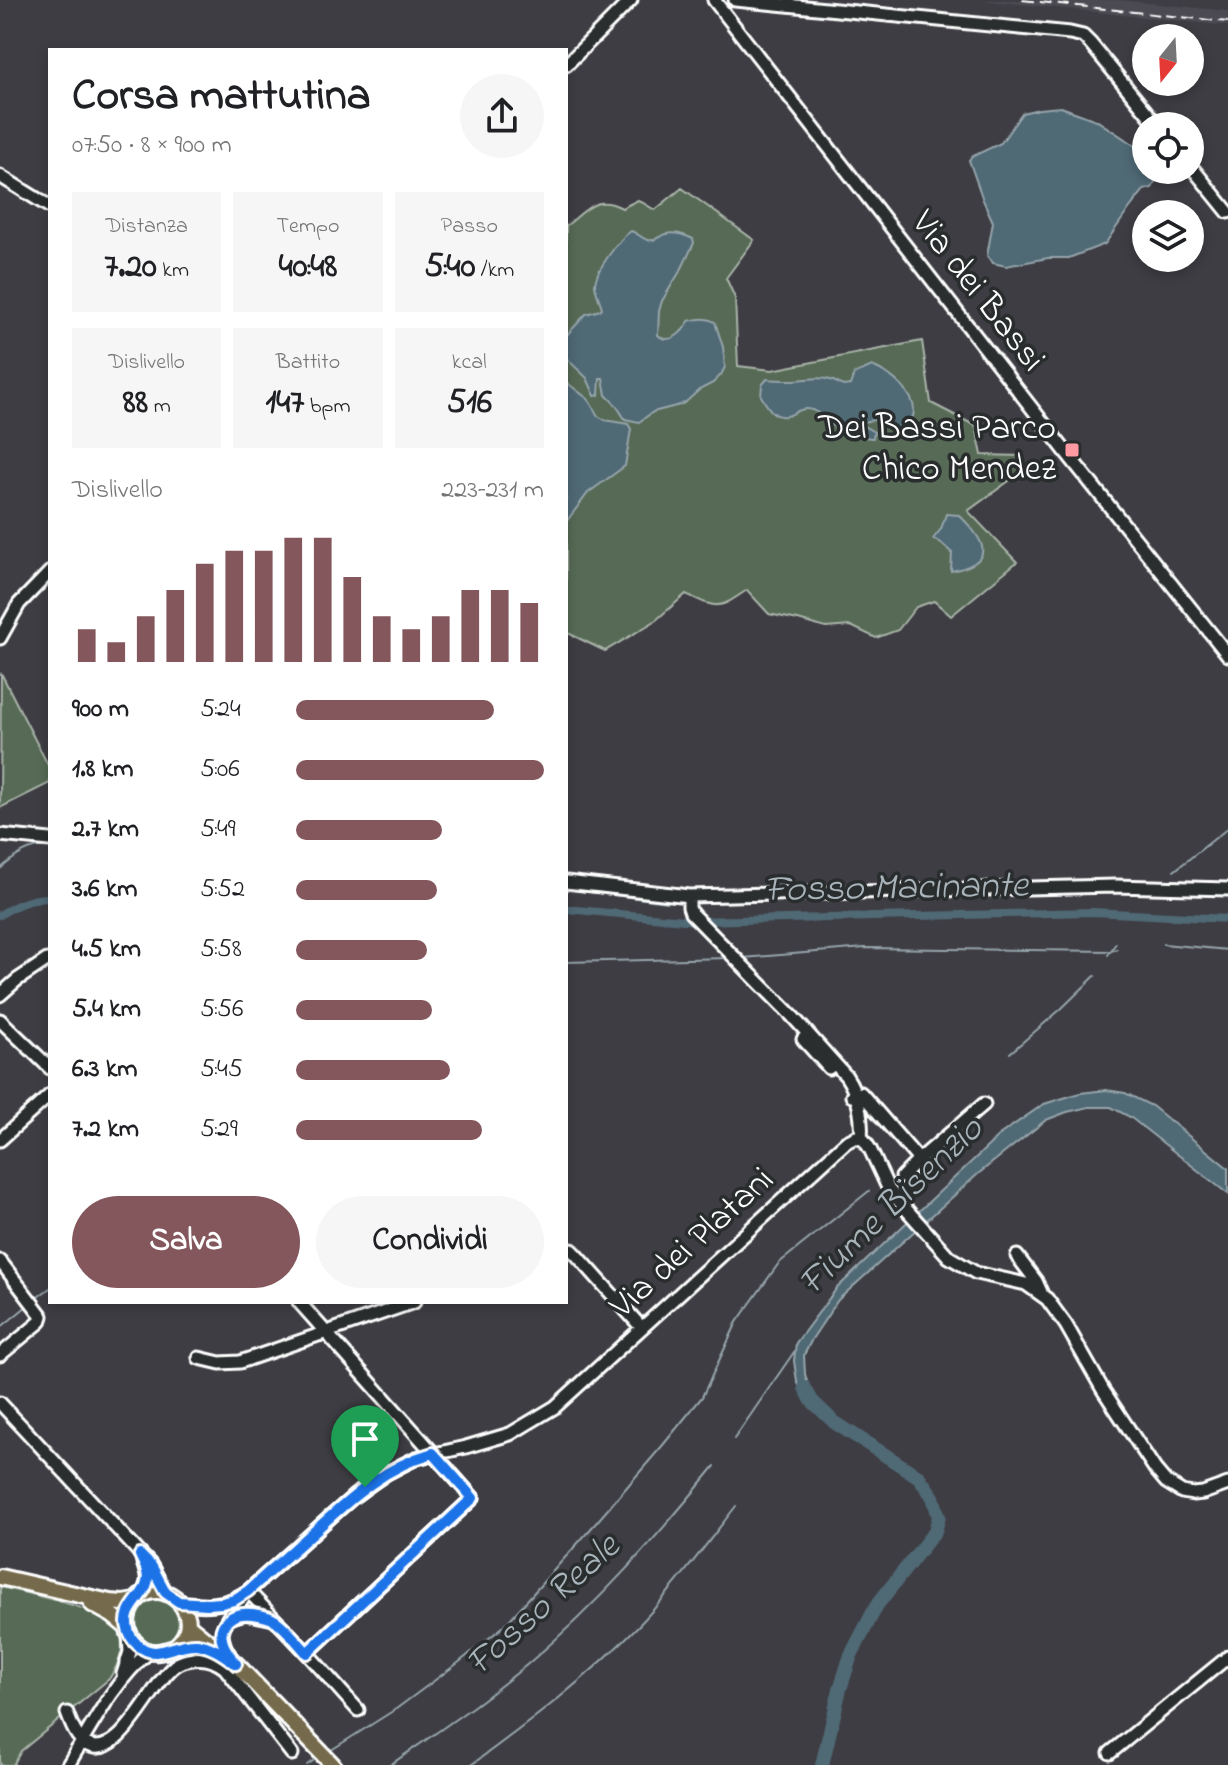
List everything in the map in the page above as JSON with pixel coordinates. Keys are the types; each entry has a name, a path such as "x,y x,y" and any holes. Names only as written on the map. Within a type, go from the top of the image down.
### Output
{"main road":[{"path":"0,1577 119,1604 154,1592 166,1593 185,1609 188,1622 185,1636 176,1646"},
{"path":"66,1593 107,1612 128,1630 136,1643 149,1652 200,1644 220,1652"},
{"path":"128,1630 127,1617 139,1598"},
{"path":"188,1622 236,1664 333,1765"}],"street":[{"path":"568,63 631,0"},
{"name":"Via dei Bassi","path":"714,0 1228,655"},
{"path":"735,0 1083,36 1147,112"},
{"path":"0,176 48,206"},
{"path":"1204,182 1228,212"},
{"path":"0,638 19,604 48,574"},
{"path":"0,835 48,840"},
{"path":"568,882 689,896 1115,886 1228,889"},
{"path":"689,896 689,907 696,917 793,1017 804,1040 852,1096 859,1137 870,1149 889,1190 933,1240 949,1257 976,1273 1020,1282 1041,1293 1066,1325 1103,1390 1162,1479 1178,1490 1193,1494 1228,1484"},
{"path":"0,995 47,960"},
{"path":"0,1020 48,1066"},
{"path":"852,1096 861,1093 919,1160"},
{"path":"0,1140 48,1097"},
{"path":"902,1177 984,1104"},
{"name":"Via dei Platani","path":"179,1602 230,1602 248,1591 365,1487 396,1468 433,1453 499,1437 529,1423 559,1403 846,1142 859,1137"},
{"path":"568,1250 576,1254 642,1328"},
{"path":"1017,1256 1041,1293"},
{"path":"0,1261 42,1314 42,1320 0,1355"},
{"path":"301,1304 473,1498 307,1653"},
{"path":"199,1358 220,1363 240,1362 408,1304"},
{"path":"0,1404 152,1567 166,1593"},
{"path":"139,1598 148,1575 140,1555"},
{"path":"248,1591 358,1710"},
{"name":"Via dei Platani","path":"228,1618 248,1591"},
{"name":"Via dei Platani","path":"188,1622 194,1612 207,1604"},
{"path":"236,1664 222,1639 222,1629 228,1618 245,1613 274,1619"},
{"path":"68,1765 119,1683 129,1656 128,1630"},
{"path":"119,1683 149,1652"},
{"path":"1110,1753 1228,1657"},
{"path":"67,1713 82,1742 98,1748 114,1742 177,1664 211,1659 225,1668 292,1754"}],"shaded area":[{"path":"980,0 1120,0 1228,11 1228,26"}],"green space":[{"path":"682,188 754,240 726,278 735,298 738,366 772,370 922,341 931,403 976,426 982,455 1023,456 1024,470 968,511 1017,562 951,616 934,601 916,607 898,630 876,638 851,626 826,628 769,614 747,590 717,605 686,594 655,621 605,651 568,633 568,224 598,203 622,208 638,200 655,210"},
{"path":"1,673 48,765 48,784 0,808"},
{"path":"0,1587 91,1611 112,1623 121,1636 122,1644 120,1658 109,1679 21,1751 13,1765 0,1765"},
{"path":"157,1598 174,1605 181,1622 174,1639 157,1646 140,1639 133,1622 140,1605"}],"water":[{"path":"1061,107 1096,120 1132,144 1132,184 1154,184 1132,200 1132,205 1105,244 1069,258 1048,258 1006,266 993,263 987,256 993,222 969,160 1001,143 1022,113"},
{"path":"631,231 648,240 673,233 693,239 682,268 662,301 658,335 672,338 689,321 705,319 715,322 725,367 713,383 686,402 653,412 639,422 625,419 606,395 603,378 600,378 599,395 595,396 587,378 568,360 568,334 586,314 602,308 595,283 609,255"},
{"path":"872,366 895,380 908,394 914,410 912,419 904,429 896,429 880,419 862,422 874,432 873,438 849,434 838,430 811,410 777,415 761,396 762,385 767,379 825,379 843,386 850,385 854,374"},
{"path":"568,384 588,399 598,416 628,424 631,429 625,466 588,493 568,519"},
{"path":"946,514 959,515 975,533 982,549 976,562 951,571 952,553 933,539 941,529"},
{"path":"1106,1090 1125,1093 1152,1106 1228,1168 1228,1194 1130,1117 1111,1107 1089,1107 1046,1120 978,1174 838,1300 804,1355 809,1388 818,1400 808,1404 797,1381 794,1361 796,1343 837,1288 1002,1133 1044,1104 1080,1093"}],"waterway":[{"path":"1174,871 1228,828"},
{"path":"0,869 29,850 48,846"},
{"path":"568,889 668,902"},
{"path":"1098,892 1107,892"},
{"path":"705,903 987,894"},
{"name":"Fosso Macinante","path":"0,915 24,902 48,898"},
{"name":"Fosso Macinante","path":"568,909 695,921 1093,912 1228,919"},
{"path":"1108,955 1116,943"},
{"path":"1163,944 1228,950"},
{"path":"743,958 865,948 1117,949"},
{"path":"568,962 729,958"},
{"path":"1010,1053 1095,976"},
{"path":"328,1752 396,1709 504,1626 702,1397 737,1322 779,1263 869,1191"},
{"path":"35,1299 48,1289"},
{"path":"0,1328 27,1306"},
{"path":"734,1439 794,1352"},
{"name":"Fiume Bisenzio","path":"805,1388 812,1401 834,1422 919,1477 933,1497 939,1517 935,1531 877,1605 851,1655 822,1765"},
{"name":"Fosso Reale","path":"390,1765 461,1716 529,1663 626,1569 715,1466"},
{"path":"471,1765 558,1698 621,1644 665,1596 736,1506"},
{"path":"307,1765 316,1759"}],"railway":[{"path":"1022,0 1228,22"}],"place":[{"name":"Dei Bassi Parco Chico Mendez","path":"1072,450"}],"route":[{"path":"433,1453 473,1498 307,1653 274,1619 245,1613 228,1618 221,1633 225,1647 236,1664 220,1652 200,1644 176,1646 154,1653 134,1640 127,1617 133,1604 143,1595 148,1579 140,1555 150,1564 166,1593 179,1602 230,1602 248,1591 365,1487 411,1460 433,1453"}]}
